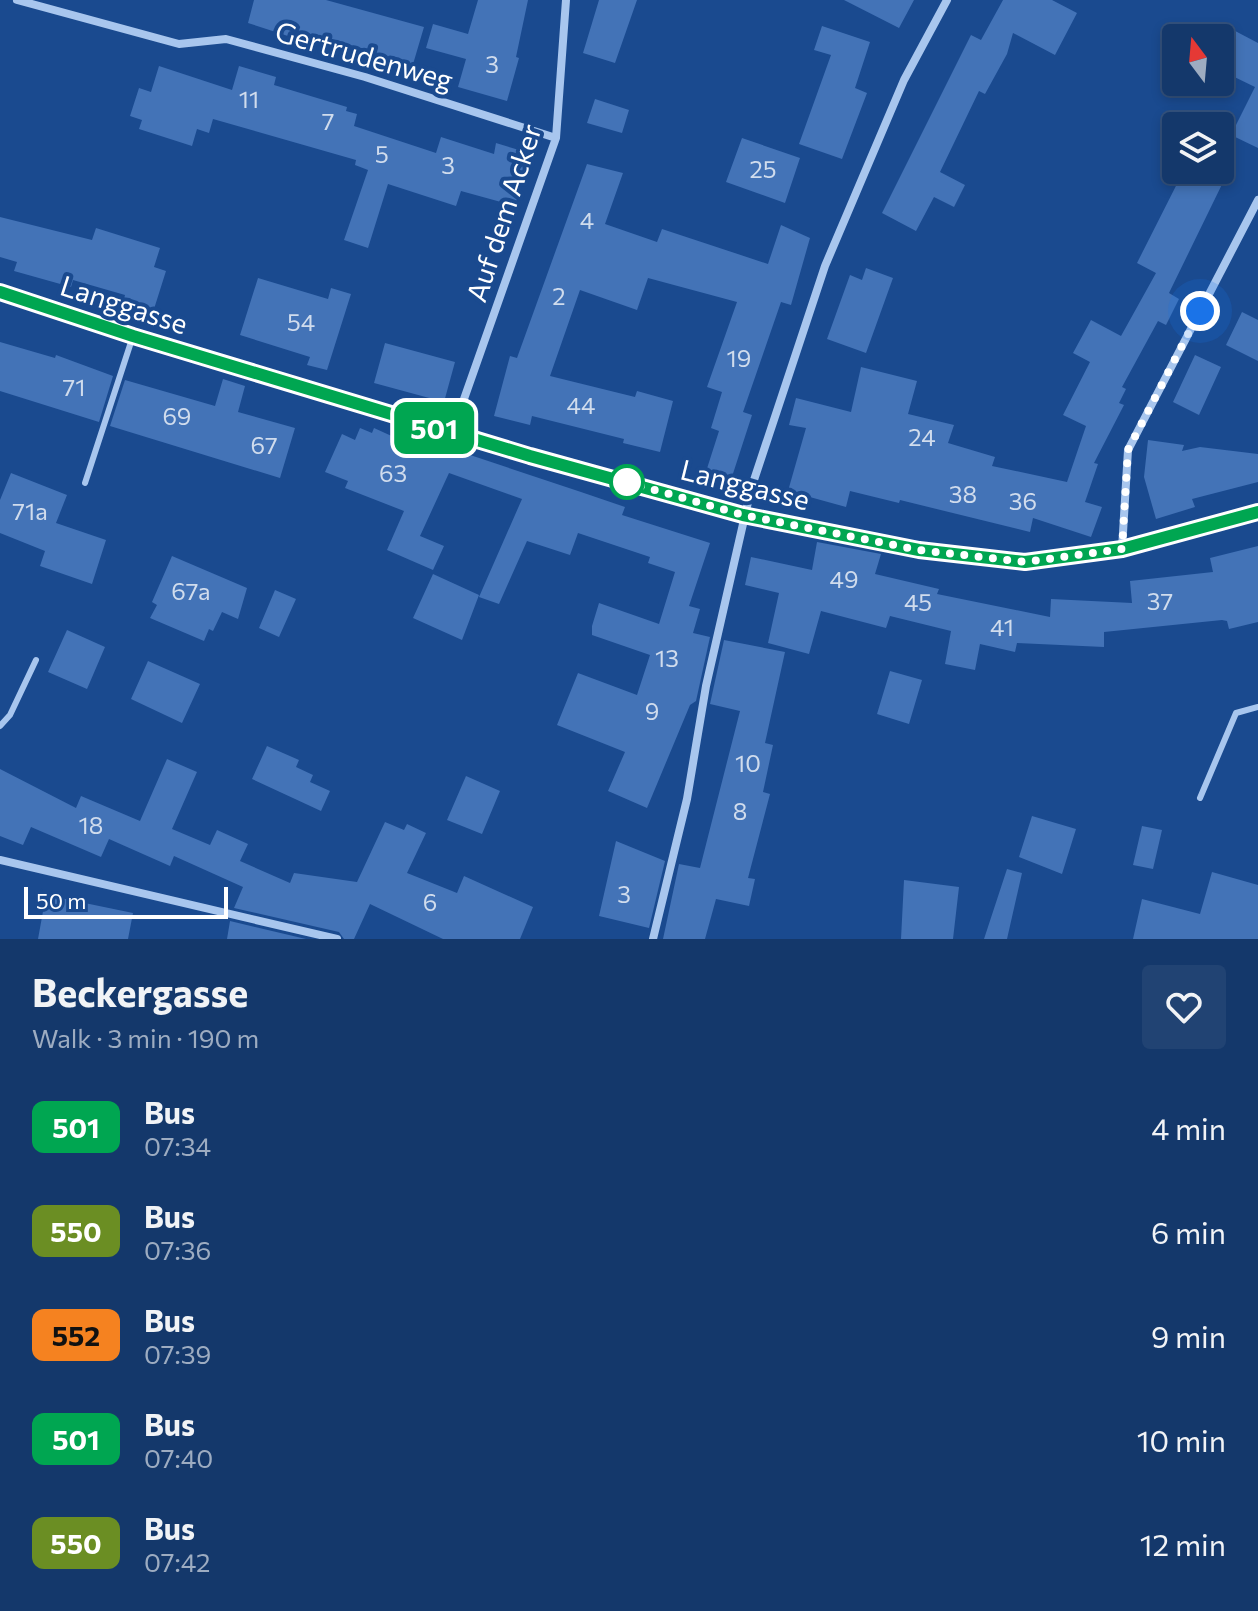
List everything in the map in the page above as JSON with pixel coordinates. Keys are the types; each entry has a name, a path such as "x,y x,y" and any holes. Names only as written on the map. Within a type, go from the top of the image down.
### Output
{"street":[{"name":"Gertrudenweg","path":"17,0 179,44 226,39 365,77 556,138"},
{"name":"Auf dem Acker","path":"452,433 556,138 566,0"},
{"path":"653,939 687,799 706,686 743,515 825,266 904,80 947,0"},
{"path":"1122,549 1128,450 1258,200"},
{"name":"Langgasse","path":"0,292 452,433 743,515 919,550 1025,562 1122,549 1258,512"},
{"path":"0,860 337,939"}],"lane":[{"path":"85,483 133,336"},
{"path":"0,726 10,715 36,660"},
{"path":"1200,798 1236,713 1258,707"}],"building":[{"path":"254,0 326,0 424,27 411,71 363,57 365,49 307,33 305,39 288,36 248,23"},
{"path":"478,0 528,0 516,57 519,58 507,101 458,87 466,59 426,48 433,24 468,34"},
{"path":"599,0 637,0 615,63 583,53"},
{"path":"844,0 914,0 899,28"},
{"path":"1003,0 1052,0 1077,13 1055,55 1013,33 1007,54 985,94 979,91 940,172 965,185 954,207 934,197 916,231 882,213 971,35 981,40"},
{"path":"822,26 870,42 855,88 867,93 842,159 799,144 831,55 814,50"},
{"path":"1234,30 1258,43 1258,148 1234,136 1234,129 1255,87 1234,77"},
{"path":"159,66 232,90 239,66 276,77 274,85 347,107 346,111 357,114 354,126 436,153 441,137 494,154 496,143 529,153 515,206 461,191 456,206 388,184 368,248 344,240 368,170 355,165 356,160 213,119 209,133 197,129 192,146 139,129 142,120 130,116 139,88 151,92"},
{"path":"595,99 629,110 622,133 587,123"},
{"path":"742,138 800,158 785,203 726,182"},
{"path":"587,164 623,173 605,224 657,242 662,229 768,264 781,225 810,238 791,305 781,302 743,412 752,415 728,489 703,481 719,431 711,428 722,392 707,387 737,302 648,278 637,310 580,290 550,376 635,397 637,391 673,401 660,452 623,443 624,439 532,416 530,425 494,416 510,356 517,358"},
{"path":"1177,184 1222,184 1169,293 1179,299 1166,325 1158,321 1122,387 1126,389 1119,403 1124,405 1094,463 1098,464 1085,502 1102,507 1091,537 1033,518 1030,532 850,491 846,507 788,491 806,428 789,425 796,398 851,412 861,367 917,381 908,414 954,425 948,443 995,457 992,466 1067,482 1086,426 1063,415 1090,362 1073,353 1091,320 1121,336 1156,273 1137,263"},
{"path":"0,217 92,240 96,228 160,248 154,267 166,271 154,309 124,299 125,295 73,280 71,287 14,271 17,262 0,257"},
{"path":"866,268 893,278 866,353 827,339 850,275 862,280"},
{"path":"258,278 328,299 331,288 351,294 327,370 307,365 310,357 240,335"},
{"path":"1242,312 1258,320 1258,361 1226,345"},
{"path":"0,342 55,358 56,355 113,376 99,422 0,391"},
{"path":"385,343 455,362 444,402 374,383"},
{"path":"1195,355 1221,367 1199,415 1173,402"},
{"path":"223,379 245,386 238,412 295,428 280,478 110,426 125,380 215,406"},
{"path":"360,428 372,433 374,428 429,453 434,443 625,507 622,515 710,543 689,606 700,609 693,633 710,637 696,701 690,705 647,808 608,791 625,752 557,725 578,673 637,695 650,655 592,635 599,603 659,624 675,572 648,563 650,557 578,533 570,555 527,541 499,604 479,597 522,499 449,473 420,536 444,546 433,570 387,550 404,511 345,488 348,481 325,472 342,434 355,440"},
{"path":"1148,440 1184,445 1182,451 1200,447 1258,454 1258,482 1192,499 1195,507 1156,519 1144,477"},
{"path":"11,473 67,495 56,523 106,540 92,584 40,566 45,551 0,533 0,500"},
{"path":"817,542 881,554 875,574 939,589 937,594 1050,617 1051,599 1132,603 1130,581 1213,572 1210,558 1258,546 1258,622 1229,629 1227,621 1222,620 1104,632 1104,647 1017,643 1015,652 980,644 975,670 945,664 951,631 890,616 886,628 821,611 809,654 768,643 779,593 745,585 751,557 812,570"},
{"path":"172,556 247,588 238,619 222,612 204,641 150,618 157,605 152,602"},
{"path":"433,574 479,595 462,640 413,618"},
{"path":"275,590 296,599 279,637 259,628"},
{"path":"67,630 105,647 87,689 48,672"},
{"path":"724,640 785,652 765,743 773,745 763,792 770,794 748,878 755,879 749,906 716,899 705,939 663,939 679,864 700,868 740,711 710,704"},
{"path":"148,661 200,684 182,723 131,699"},
{"path":"890,671 922,680 909,724 877,714"},
{"path":"267,746 299,760 296,767 313,775 310,782 330,791 321,811 252,779"},
{"path":"167,759 197,772 172,829 210,845 217,830 248,844 240,861 290,883 294,873 357,882 385,822 404,830 407,824 426,833 407,873 457,893 464,876 533,907 520,939 443,939 370,904 354,939 344,939 339,932 234,908 243,887 174,856 170,866 109,839 101,857 31,827 23,845 0,836 0,769 76,808 81,796 140,821"},
{"path":"466,776 500,791 482,834 447,820"},
{"path":"1032,816 1076,829 1062,874 1019,857"},
{"path":"1142,826 1162,830 1153,869 1133,865"},
{"path":"616,841 665,861 649,928 599,916"},
{"path":"1007,869 1022,873 1007,939 984,939"},
{"path":"1212,872 1258,885 1258,939 1133,939 1142,899 1200,914"},
{"path":"904,880 959,887 953,939 901,939"},
{"path":"46,895 133,913 128,939 38,939"},
{"path":"230,921 306,939 227,939"}],"bus line":[{"name":"501","path":"0,292 133,336 530,456 743,515 919,550 1025,562 1122,549 1258,512"}],"route":[{"path":"627,482 743,515 919,550 1025,562 1122,549 1128,450 1200,311"}]}
